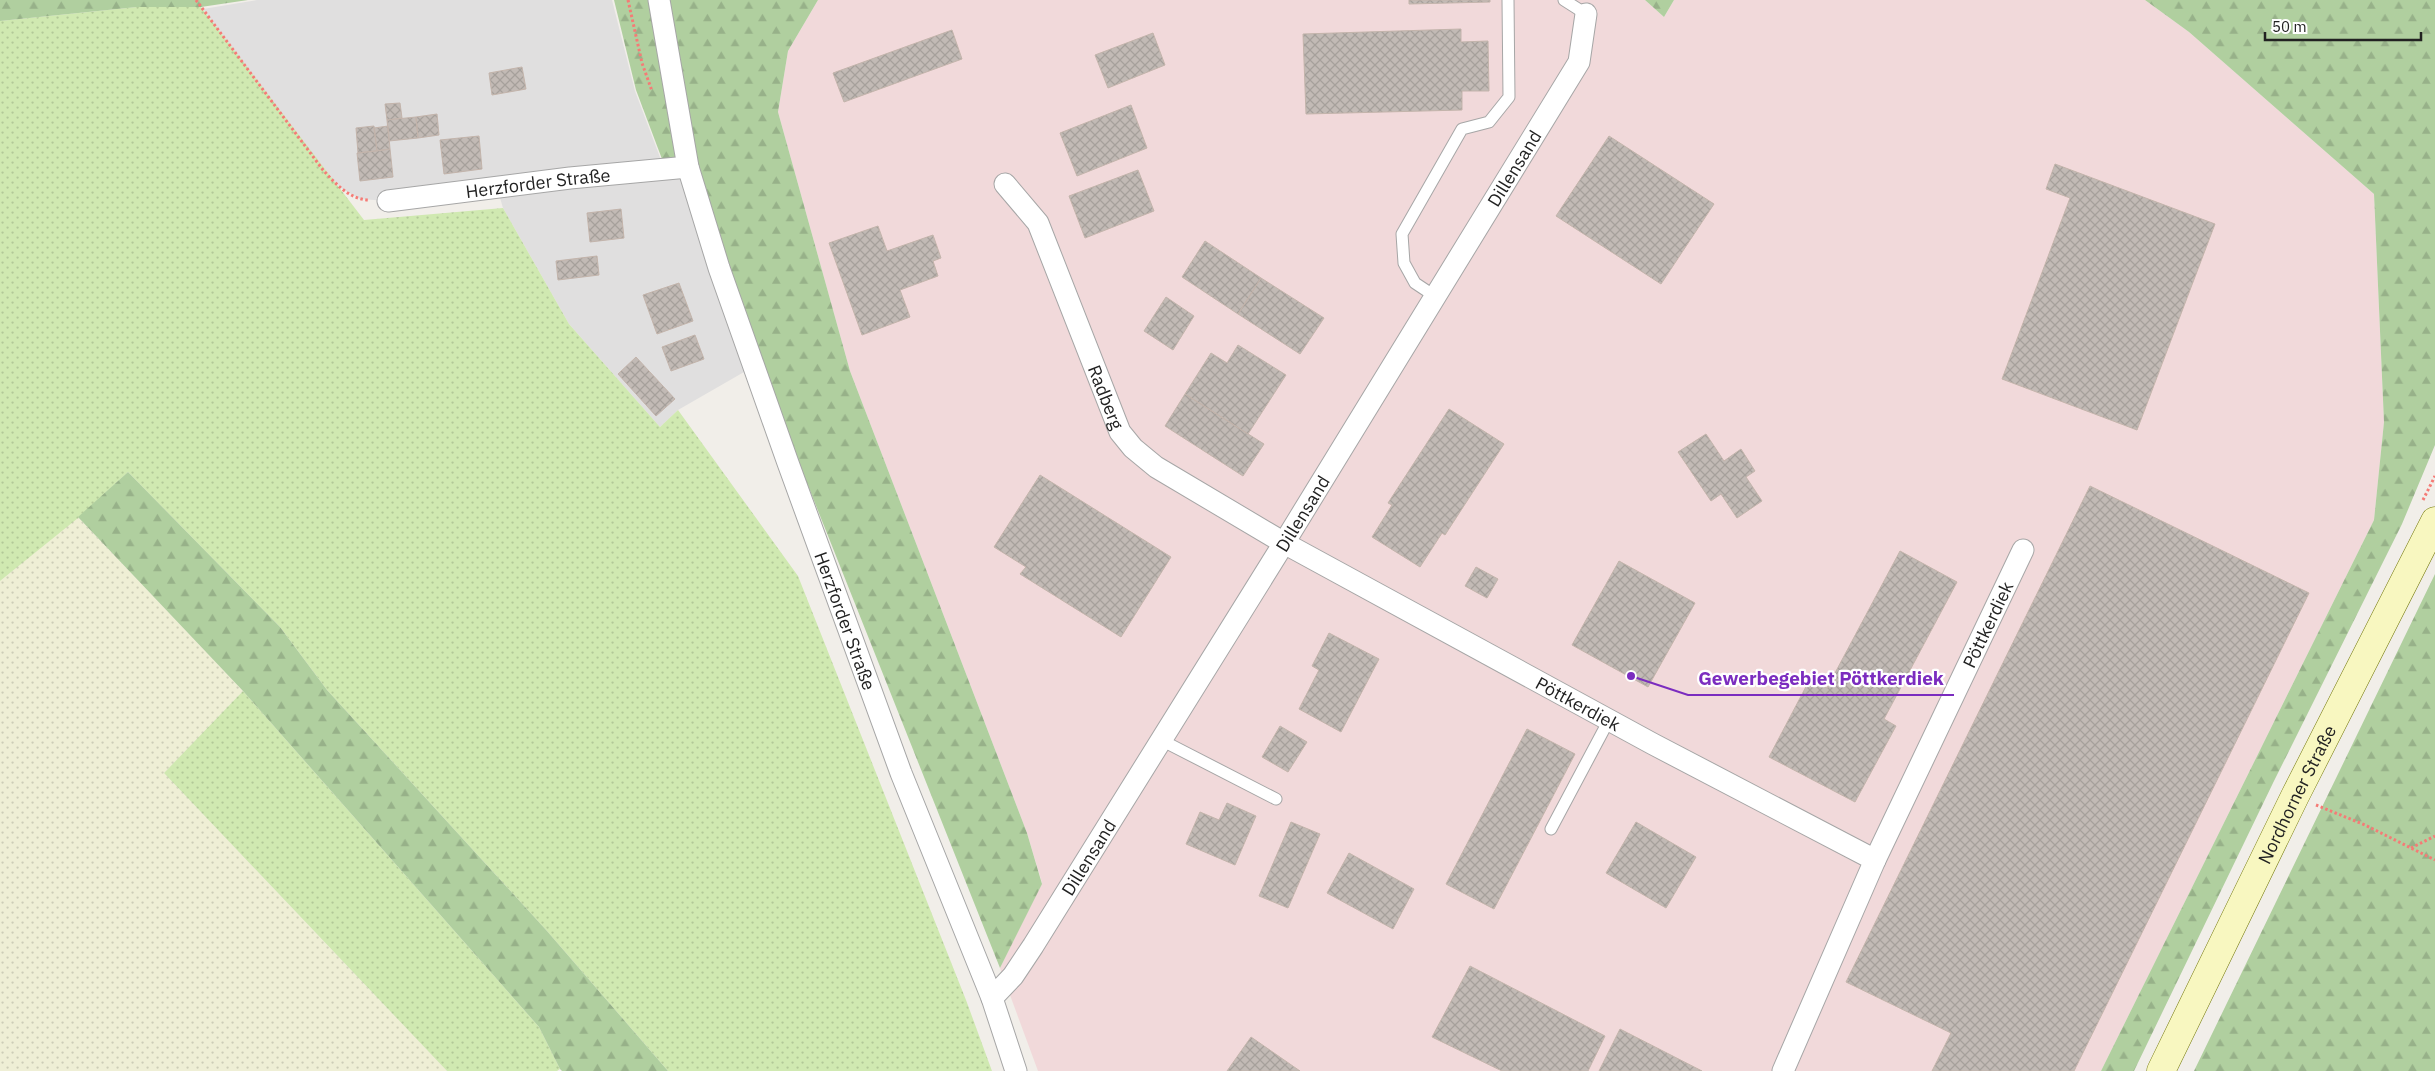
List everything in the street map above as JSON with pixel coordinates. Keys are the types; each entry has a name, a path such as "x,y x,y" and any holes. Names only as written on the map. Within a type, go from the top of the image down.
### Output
{"main road":[{"name":"Nordhorner Straße","path":"2161,1071 2294,796 2435,521"}],"street":[{"name":"Herzforder Straße","path":"659,0 688,167 719,268 901,773 992,998 1016,1071"},
{"name":"Dillensand","path":"992,998 1013,976 1033,946 1436,297 1579,62 1586,14"},
{"name":"Herzforder Straße","path":"388,201 570,178 688,167"},
{"name":"Radberg","path":"1005,184 1038,223 1120,432 1133,448 1156,467 1284,543"},
{"name":"Pöttkerdiek","path":"1284,543 1608,720 1875,860"},
{"name":"Pöttkerdiek","path":"1782,1071 1875,860 2023,550"}],"lane":[{"path":"1436,297 1415,283 1404,263 1402,234 1462,128 1490,122 1509,97 1508,0"},
{"path":"1564,0 1586,14"},
{"path":"1551,830 1608,720"},
{"path":"1161,740 1276,799"}],"path":[{"path":"196,0 323,170 341,189 360,200 388,201"},
{"path":"2294,796 2365,825 2435,860"},
{"path":"2410,848 2435,836"}],"shaded area":[{"path":"257,0 612,0 635,91 664,168 687,167 751,368 678,410 660,427 569,324 503,208 496,184 388,201 360,199 341,188 323,170 203,9"},
{"path":"818,0 1645,0 1664,17 1674,0 2145,0 2189,32 2374,194 2384,422 2374,520 2101,1071 1038,1071 1000,968 1042,883 1027,833 850,371 778,112 788,51"}],"green space":[{"path":"0,0 248,0 201,7 137,7 0,21"},
{"path":"614,0 818,0 788,51 778,112 850,371 1027,833 1042,884 1000,968 721,267 689,167 665,167 636,90"},
{"path":"1645,0 1674,0 1664,17"},
{"path":"2145,0 2435,0 2435,445 2402,524 2273,783 2134,1071 2101,1071 2374,520 2384,422 2374,194 2189,32"},
{"path":"137,7 201,7 364,220 503,208 569,324 660,427 678,410 798,576 966,1000 992,1071 668,1071 547,931 327,690 280,627 128,472 78,518 0,581 0,21"},
{"path":"128,472 280,627 327,690 547,931 668,1071 562,1071 560,1069 539,1027 243,691 78,517"},
{"path":"78,517 243,691 164,773 447,1071 0,1071 0,581"},
{"path":"2435,574 2435,1071 2194,1071"},
{"path":"243,691 539,1027 560,1069 557,1071 447,1071 164,773"}],"building":[{"path":"1409,0 1490,0 1490,2 1409,4"},
{"path":"1461,29 1461,42 1488,41 1489,91 1462,91 1462,110 1306,114 1303,34"},
{"path":"952,30 962,59 844,102 833,73"},
{"path":"1153,33 1165,65 1108,88 1095,55"},
{"path":"522,67 526,89 492,95 489,73"},
{"path":"400,103 402,118 387,120 385,104"},
{"path":"1131,105 1147,148 1077,176 1060,133"},
{"path":"437,114 439,135 418,138 416,117"},
{"path":"416,117 418,138 389,141 387,120"},
{"path":"374,126 377,151 358,153 356,128"},
{"path":"388,126 390,149 377,151 374,128"},
{"path":"479,136 482,169 444,174 440,140"},
{"path":"1609,136 1714,204 1661,284 1556,216"},
{"path":"390,149 393,177 360,181 357,153"},
{"path":"2055,164 2215,224 2137,430 2002,379 2070,198 2046,189"},
{"path":"1138,170 1154,211 1085,238 1069,196"},
{"path":"621,209 624,238 590,242 587,213"},
{"path":"878,226 887,251 933,235 941,258 933,261 938,276 900,290 910,317 862,335 829,243"},
{"path":"1205,241 1261,278 1238,314 1182,277"},
{"path":"597,256 599,275 558,280 556,261"},
{"path":"1261,278 1324,318 1300,354 1238,314"},
{"path":"679,283 693,321 657,334 643,295"},
{"path":"1166,297 1194,316 1173,350 1144,331"},
{"path":"695,335 704,359 671,371 662,347"},
{"path":"1238,345 1286,375 1248,434 1185,394 1211,353 1227,363"},
{"path":"636,357 675,399 656,416 618,374"},
{"path":"1185,394 1264,444 1243,476 1165,426"},
{"path":"1449,409 1504,444 1445,535 1442,533 1420,567 1372,537 1392,505 1388,503"},
{"path":"1706,434 1724,461 1741,449 1755,471 1746,477 1762,501 1737,518 1721,494 1711,501 1678,452"},
{"path":"1040,475 1171,557 1121,637 1020,574 1026,567 994,547"},
{"path":"2090,486 2309,593 2074,1071 1932,1071 1951,1033 1846,982"},
{"path":"1900,551 1957,582 1884,719 1896,726 1855,802 1769,757 1810,679 1827,688"},
{"path":"1619,561 1695,603 1648,687 1572,645"},
{"path":"1476,567 1498,579 1487,598 1465,586"},
{"path":"1329,633 1379,659 1341,732 1299,709 1319,670 1312,666"},
{"path":"1280,726 1307,742 1288,772 1262,757"},
{"path":"1527,729 1575,754 1494,909 1446,884"},
{"path":"1227,803 1256,816 1235,865 1186,844 1200,812 1219,820"},
{"path":"1291,822 1320,834 1288,908 1259,896"},
{"path":"1636,822 1696,857 1666,908 1606,873"},
{"path":"1349,853 1414,889 1393,929 1327,893"},
{"path":"1470,966 1605,1036 1588,1071 1502,1071 1432,1037"},
{"path":"1620,1029 1702,1071 1599,1071"},
{"path":"1251,1037 1300,1071 1227,1071"}],"place":[{"name":"Gewerbegebiet Pöttkerdiek","path":"1631,676"}]}
